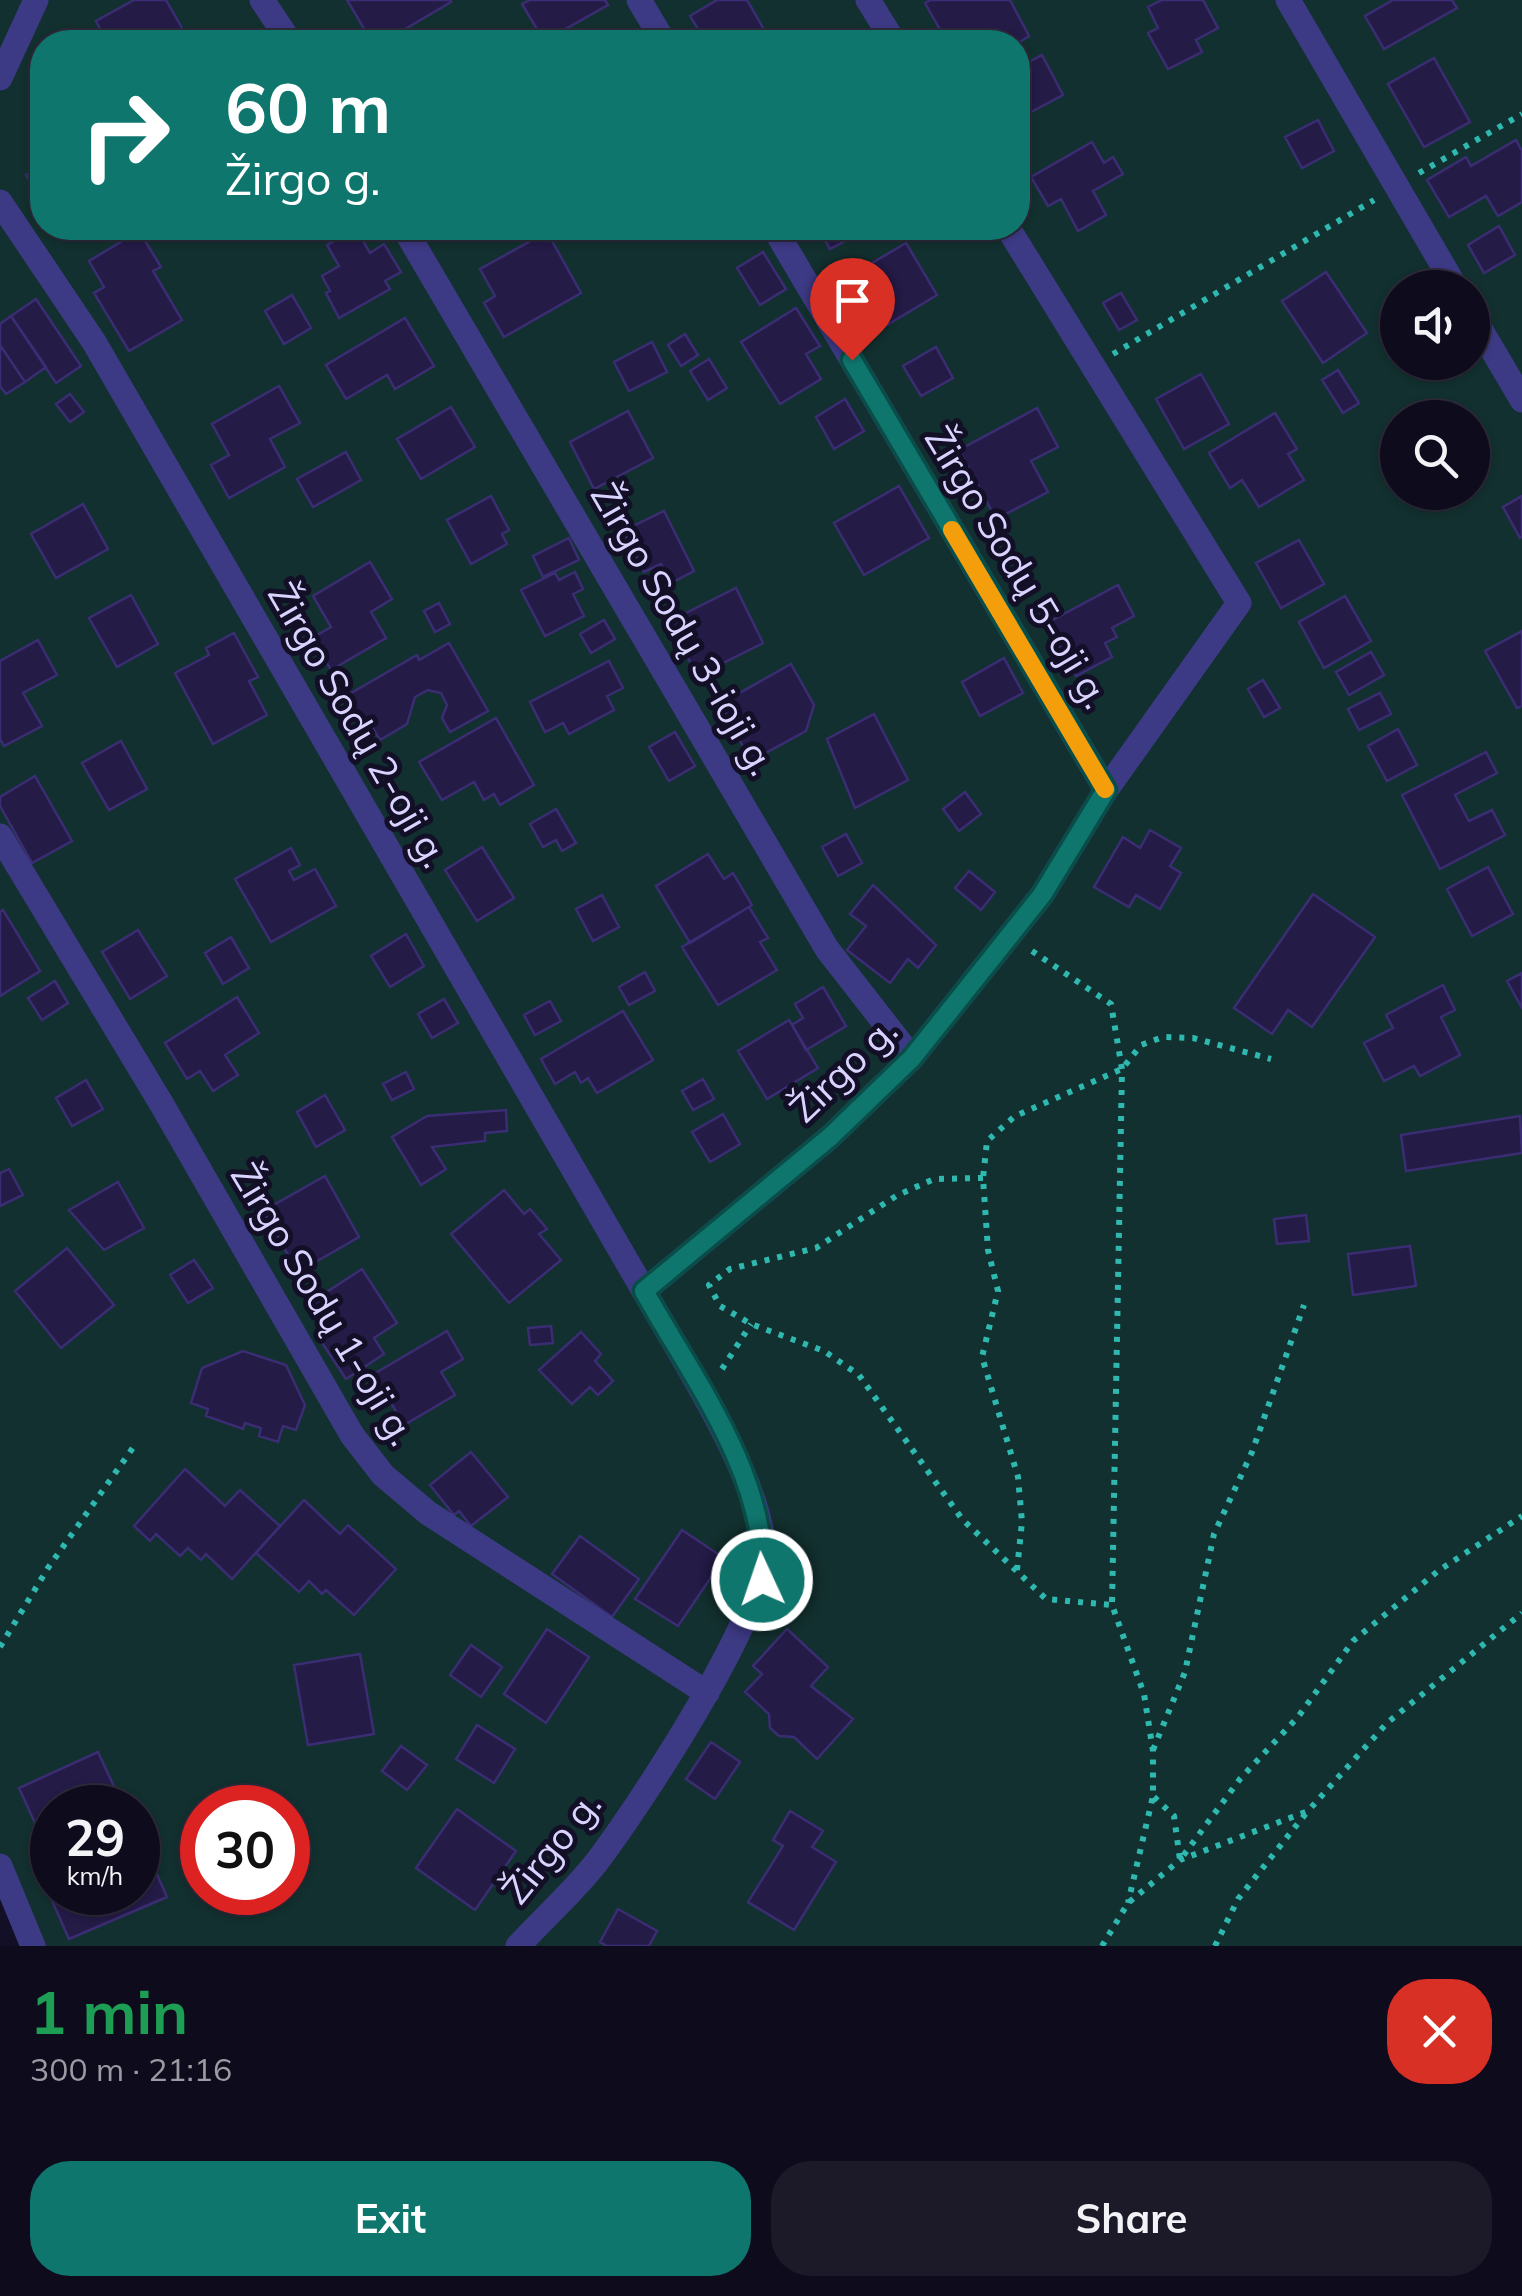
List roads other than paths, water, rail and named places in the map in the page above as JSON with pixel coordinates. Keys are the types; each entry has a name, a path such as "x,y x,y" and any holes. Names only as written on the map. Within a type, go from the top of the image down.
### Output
{"street":[{"path":"0,78 36,0"},
{"path":"262,0 282,30"},
{"path":"639,0 657,30"},
{"path":"868,0 887,30"},
{"path":"1288,0 1446,270"},
{"name":"Žirgo Sodų 2-oji g.","path":"0,202 94,342 644,1291"},
{"name":"Žirgo Sodų 3-ioji g.","path":"411,240 827,949 912,1058"},
{"name":"Žirgo Sodų 5-oji g.","path":"781,240 1106,790"},
{"name":"Žirgo g.","path":"518,1946 595,1864 707,1693 762,1580 764,1549 751,1497 702,1395 644,1291 830,1137 912,1058 1042,895 1106,790 1238,603 1015,240"},
{"path":"1490,346 1522,400"},
{"name":"Žirgo Sodų 1-oji g.","path":"0,836 352,1435 383,1475 428,1513 707,1693"},
{"path":"0,1866 33,1946"}]}
